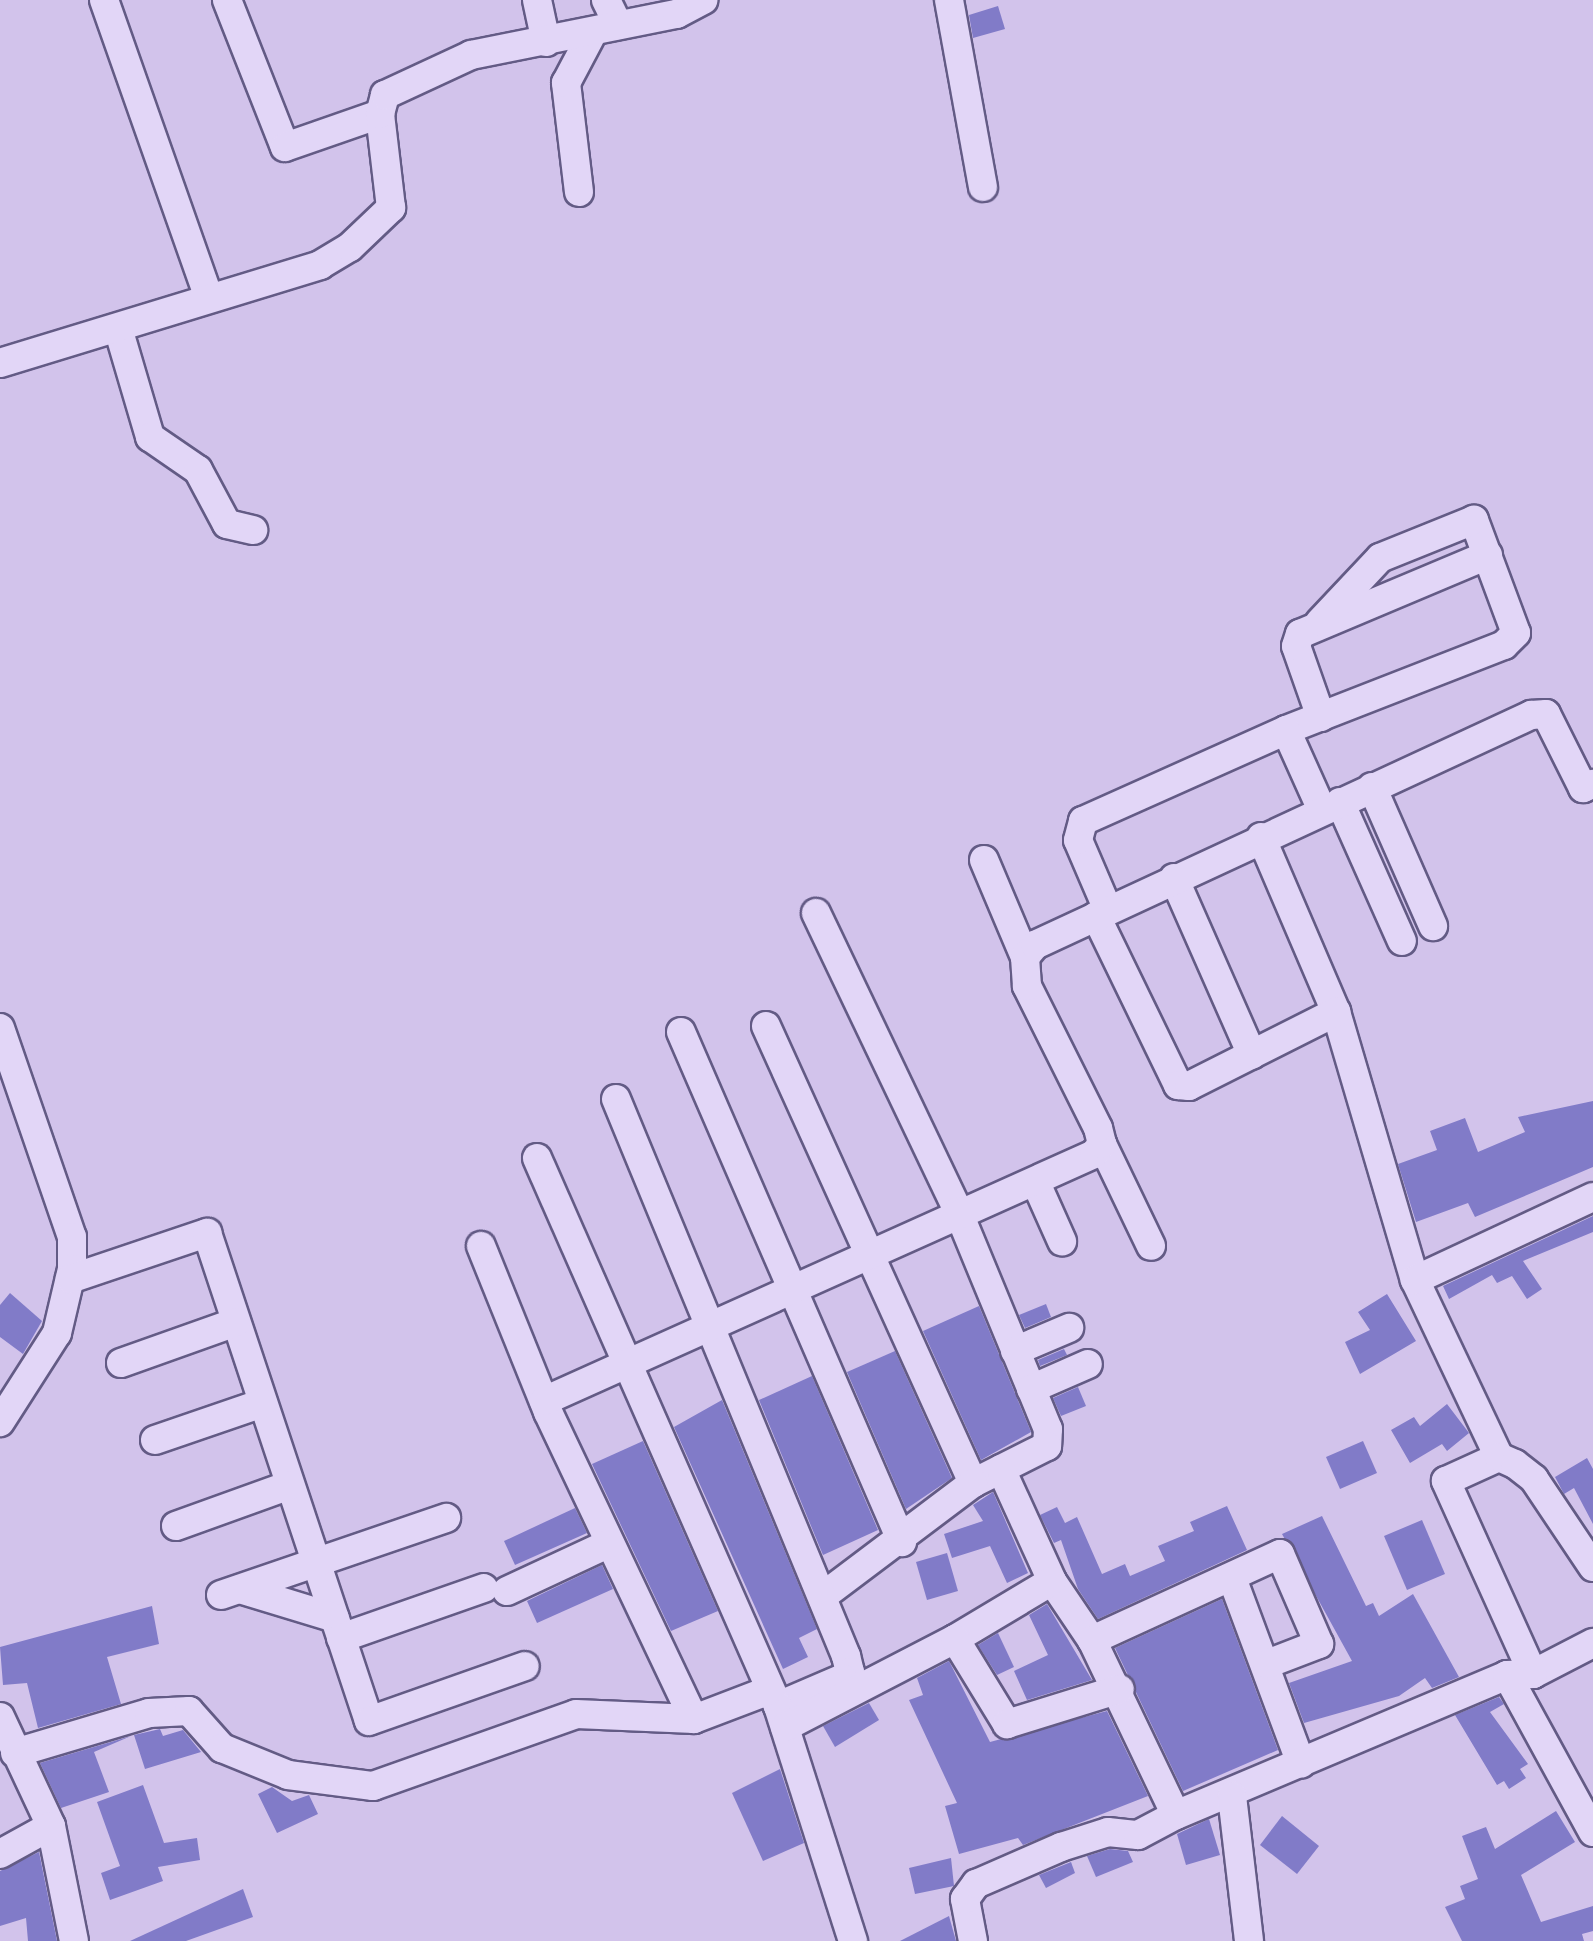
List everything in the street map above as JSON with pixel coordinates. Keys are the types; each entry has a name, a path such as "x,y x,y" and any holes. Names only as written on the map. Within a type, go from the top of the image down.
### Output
{"street":[{"path":"104,0 208,296"},
{"path":"227,0 285,147 380,114"},
{"path":"537,0 546,42"},
{"path":"0,363 118,328 208,296 320,265 380,226 392,192 380,114 385,95 471,55 546,42 605,19 677,14 703,0"},
{"path":"949,0 983,187"},
{"path":"579,192 566,83 605,19"},
{"path":"118,328 150,437 198,470 227,524 253,530"},
{"path":"1321,717 1296,646 1380,558 1474,520 1516,626 1511,641 1321,717 1286,730 1083,821 1078,840 1102,913 1173,1081 1189,1086 1336,1012"},
{"path":"1320,622 1488,555"},
{"path":"1380,558 1394,593"},
{"path":"1025,957 1102,913 1261,837 1546,714 1583,788 1593,784"},
{"path":"1286,730 1331,806 1402,941"},
{"path":"1372,787 1433,926"},
{"path":"1261,837 1336,1012 1415,1280 1499,1457 1534,1479 1593,1567"},
{"path":"984,860 1025,957 1027,986 1151,1246"},
{"path":"1174,878 1252,1055"},
{"path":"816,913 958,1211 1051,1440 973,1483 902,1542 823,1596"},
{"path":"766,1026 973,1483"},
{"path":"0,1028 72,1237 70,1279 57,1333 0,1422"},
{"path":"681,1032 789,1289 902,1542"},
{"path":"616,1099 823,1596 850,1672 778,1708"},
{"path":"544,1401 958,1211 1036,1183 1102,1144"},
{"path":"537,1158 778,1708 853,1941"},
{"path":"1036,1183 1062,1241"},
{"path":"1415,1280 1593,1197"},
{"path":"70,1279 207,1233 369,1721 525,1666"},
{"path":"481,1246 544,1401 608,1544 694,1719"},
{"path":"121,1363 236,1322"},
{"path":"1015,1351 1069,1328"},
{"path":"1031,1389 1088,1364"},
{"path":"155,1440 263,1403"},
{"path":"1499,1457 1453,1473 1446,1487 1520,1675 1593,1832"},
{"path":"1001,1469 1052,1581 1092,1640 1120,1689 1176,1815"},
{"path":"176,1526 290,1485"},
{"path":"446,1518 230,1592 338,1628 496,1589 608,1544"},
{"path":"1092,1640 1280,1554 1299,1588 1317,1649 1267,1664"},
{"path":"1232,1578 1267,1664 1301,1764"},
{"path":"15,1753 149,1713 189,1711 222,1748 288,1775 373,1786 576,1714 694,1719 778,1708 955,1639 1052,1581"},
{"path":"955,1639 1007,1724 1120,1689"},
{"path":"973,1941 965,1899 976,1884 1061,1847 1108,1832 1138,1835 1176,1815 1232,1796 1301,1764 1593,1643"},
{"path":"0,1717 51,1826 74,1941"},
{"path":"1232,1796 1249,1941"},
{"path":"0,1854 51,1826"}],"building":[{"path":"998,6 1005,29 973,38 969,15"},
{"path":"1593,1101 1593,1167 1475,1217 1468,1203 1416,1222 1398,1164 1437,1150 1430,1131 1465,1118 1478,1152 1525,1132 1518,1117"},
{"path":"1593,1216 1593,1232 1523,1261 1542,1289 1527,1299 1512,1276 1497,1283 1492,1275 1449,1299 1443,1286"},
{"path":"10,1293 42,1321 23,1354 0,1337 0,1305"},
{"path":"1387,1294 1416,1341 1360,1374 1345,1342 1370,1330 1358,1312"},
{"path":"1046,1304 1051,1317 1025,1328 1019,1315"},
{"path":"979,1306 1031,1432 981,1460 923,1331"},
{"path":"1064,1349 1067,1355 1040,1366 1038,1360"},
{"path":"895,1351 952,1478 906,1509 847,1372"},
{"path":"812,1376 878,1530 823,1555 759,1400"},
{"path":"1078,1387 1086,1406 1061,1416 1053,1398"},
{"path":"722,1400 817,1629 799,1638 808,1657 783,1669 674,1427"},
{"path":"1447,1404 1469,1433 1447,1451 1442,1444 1410,1463 1391,1430 1414,1417 1420,1426"},
{"path":"643,1441 718,1611 671,1631 592,1464"},
{"path":"1363,1441 1377,1473 1340,1489 1326,1457"},
{"path":"1587,1458 1593,1469 1593,1524 1574,1488 1564,1494 1555,1477"},
{"path":"993,1492 1028,1573 1007,1583 990,1546 952,1558 944,1534 983,1521 973,1505"},
{"path":"1227,1506 1247,1550 1098,1619 1078,1589 1061,1540 1054,1543 1040,1515 1057,1507 1065,1523 1077,1517 1102,1574 1125,1564 1130,1576 1165,1561 1158,1546 1194,1531 1190,1522"},
{"path":"575,1508 587,1533 515,1565 504,1541"},
{"path":"1322,1516 1366,1606 1373,1603 1379,1616 1413,1594 1459,1677 1432,1688 1425,1678 1399,1696 1304,1723 1289,1683 1352,1661 1282,1534"},
{"path":"1422,1520 1445,1574 1407,1590 1384,1536"},
{"path":"947,1553 958,1591 927,1600 916,1562"},
{"path":"602,1565 613,1589 537,1623 527,1601"},
{"path":"1222,1599 1278,1750 1183,1791 1115,1648"},
{"path":"1047,1604 1092,1680 1027,1700 1014,1671 1048,1655 1029,1615"},
{"path":"152,1606 159,1644 107,1657 121,1704 38,1728 27,1683 3,1685 0,1647"},
{"path":"998,1633 1014,1667 997,1675 978,1645"},
{"path":"949,1661 990,1742 1107,1711 1148,1796 1023,1845 1018,1838 959,1854 945,1806 957,1803 909,1700 923,1695 917,1678"},
{"path":"1499,1697 1504,1704 1490,1712 1528,1764 1520,1769 1526,1778 1509,1789 1504,1781 1497,1785 1455,1715"},
{"path":"869,1703 879,1720 835,1747 823,1726"},
{"path":"160,1729 163,1736 183,1730 201,1752 145,1769 134,1735"},
{"path":"131,1736 94,1752 109,1792 61,1808 40,1763"},
{"path":"780,1769 804,1843 763,1861 732,1793"},
{"path":"143,1785 164,1843 197,1838 200,1860 158,1867 163,1881 110,1900 101,1873 120,1866 97,1802"},
{"path":"272,1787 292,1801 309,1795 318,1814 277,1833 258,1794"},
{"path":"1556,1811 1575,1842 1521,1875 1541,1922 1593,1906 1593,1931 1582,1934 1584,1941 1462,1941 1445,1907 1465,1899 1460,1886 1478,1879 1462,1836 1486,1827 1495,1849"},
{"path":"1282,1816 1319,1846 1297,1874 1260,1845"},
{"path":"1209,1819 1220,1855 1186,1865 1177,1834"},
{"path":"1110,1849 1128,1851 1133,1862 1096,1877 1087,1856"},
{"path":"39,1852 57,1941 28,1941 26,1918 0,1926 0,1871"},
{"path":"951,1858 954,1886 915,1894 909,1868"},
{"path":"1071,1862 1075,1873 1046,1888 1039,1875"},
{"path":"243,1889 253,1917 186,1941 130,1941"},
{"path":"949,1916 956,1941 900,1941"}]}
